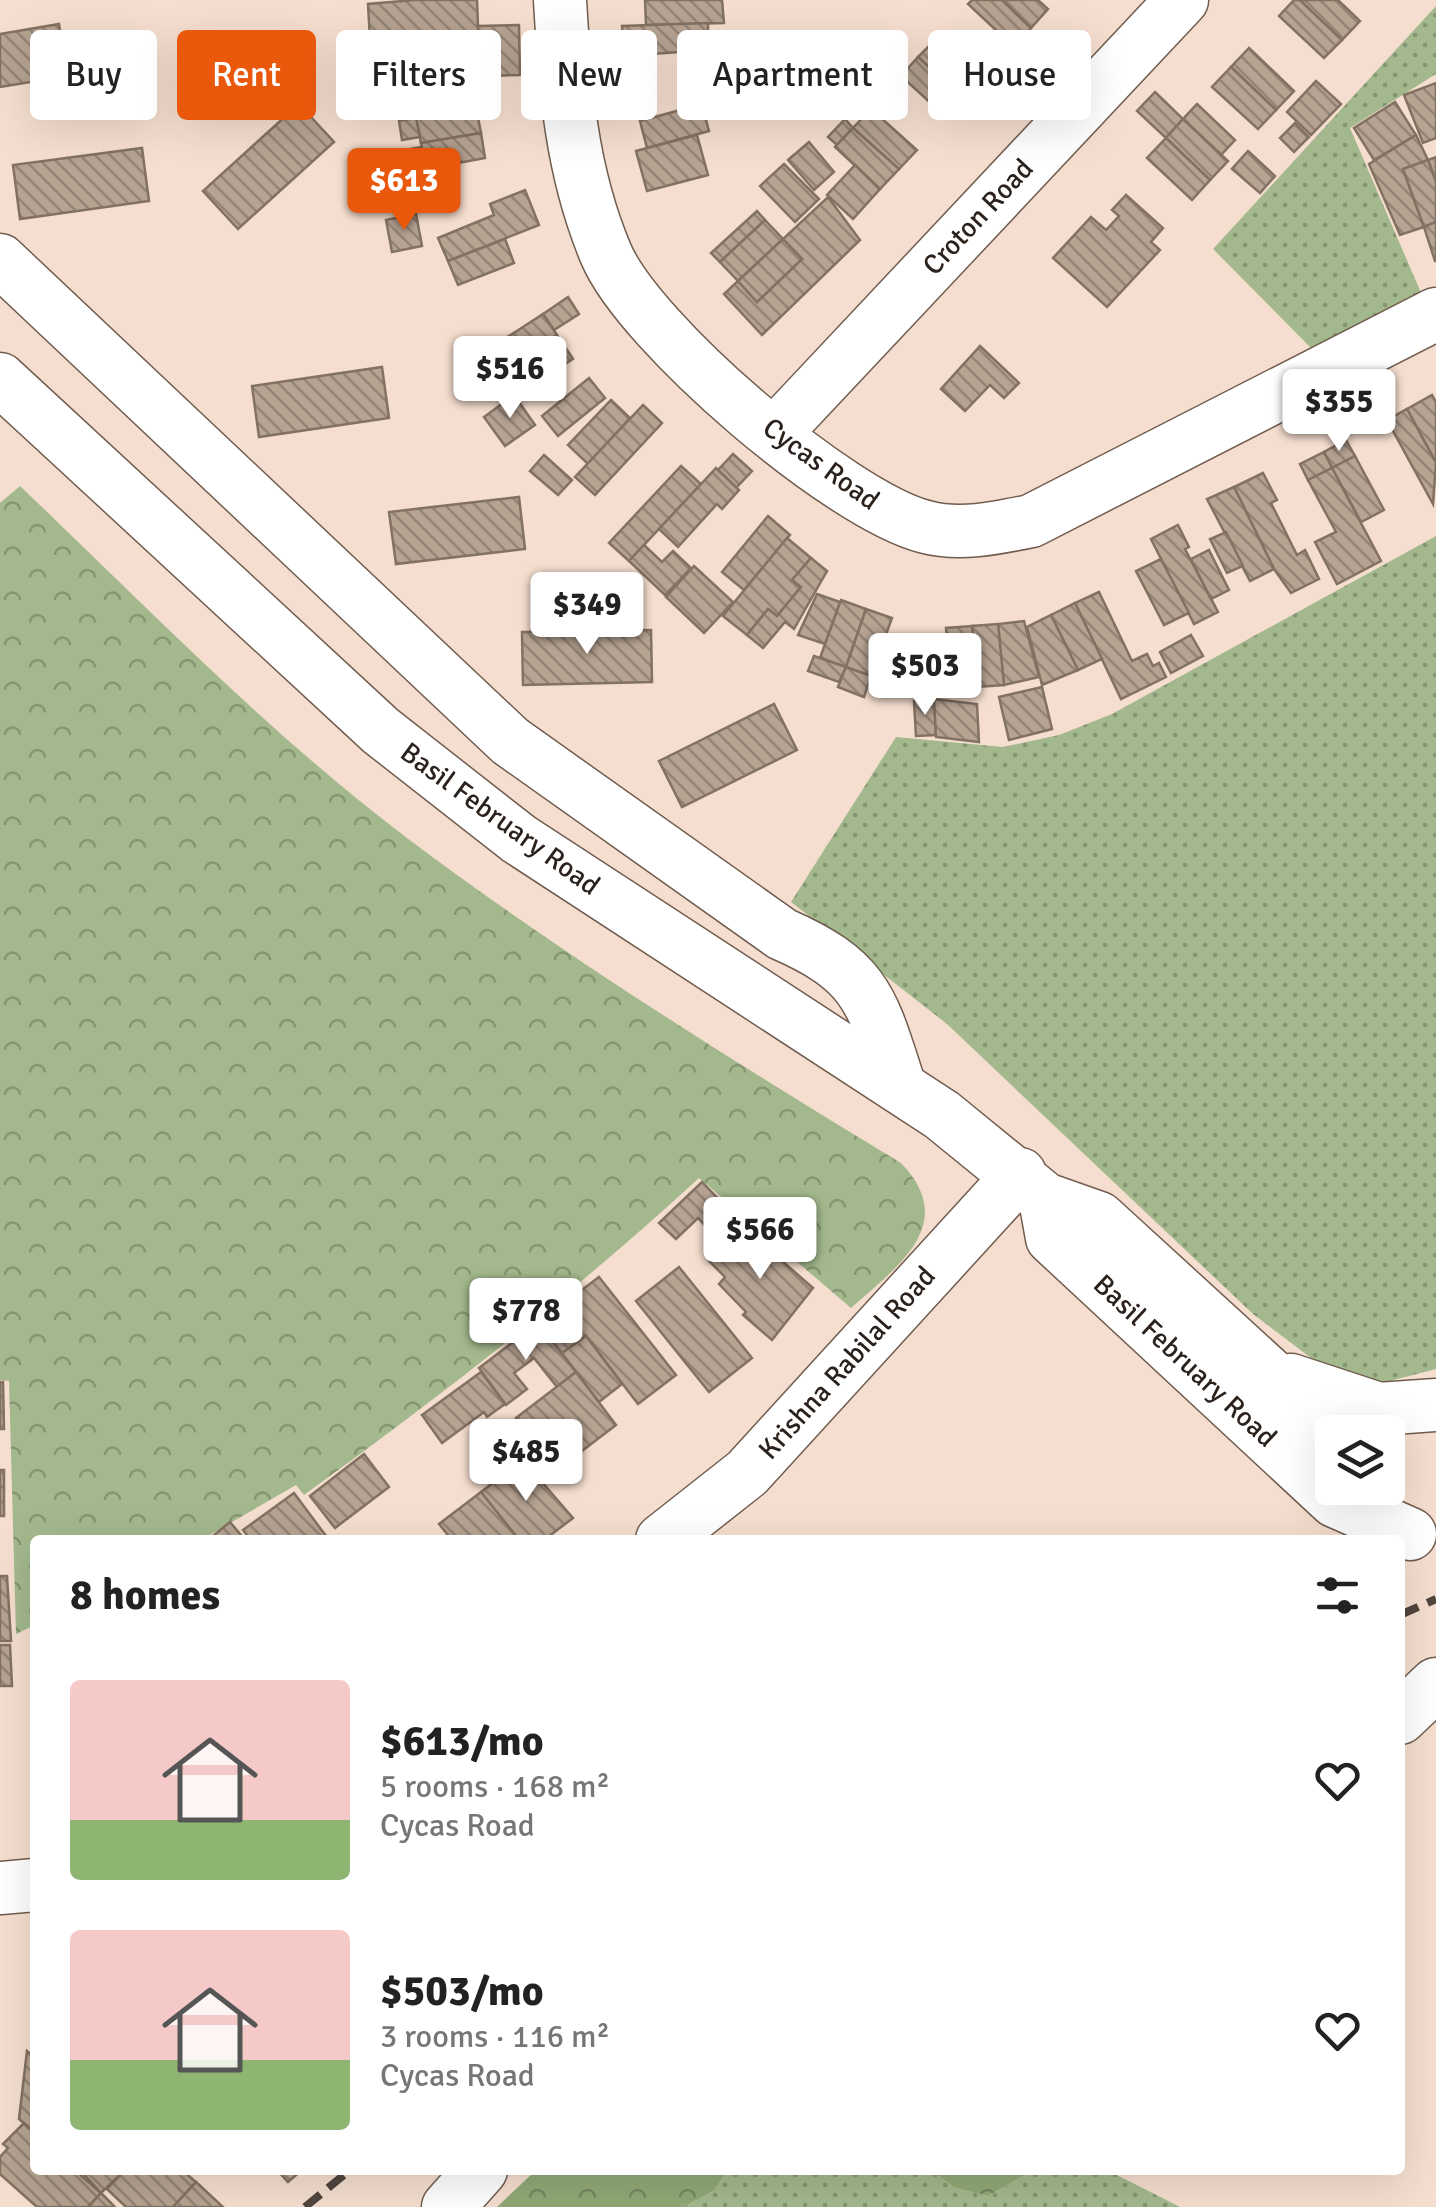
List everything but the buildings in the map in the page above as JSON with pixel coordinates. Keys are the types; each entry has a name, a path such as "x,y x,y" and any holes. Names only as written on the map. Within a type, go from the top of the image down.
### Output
{"street":[{"name":"Cycas Road","path":"560,0 571,141 607,256 634,303 675,350 831,478 881,510 927,528 984,531 1031,521 1436,314"},
{"name":"Croton Road","path":"775,433 1182,0"},
{"path":"0,260 510,741 782,934 826,953 847,972 868,998 900,1087"},
{"name":"Basil February Road","path":"0,379 396,743 519,839 900,1087 1033,1187 1099,1218 1315,1415"},
{"name":"Basil February Road","path":"1033,1187 1052,1238 1335,1501 1427,1532"},
{"name":"Krishna Rabilal Road","path":"668,1535 747,1473 1033,1187"},
{"path":"1271,1372 1358,1405 1379,1409 1436,1406"},
{"name":"Basil February Road","path":"1399,1505 1427,1532"},
{"path":"1405,1713 1436,1684"},
{"path":"0,1888 30,1885"},
{"path":"448,2207 477,2175"}],"green space":[{"path":"1436,6 1436,74 1350,128 1422,295 1317,354 1213,249"},
{"path":"20,486 256,712 407,838 650,1006 901,1163 918,1185 925,1206 923,1225 903,1260 851,1308 699,1178 506,1342 304,1495 296,1485 210,1535 30,1535 30,1627 16,1634 9,1381 0,1380 0,503"},
{"path":"1436,536 1436,1369 1378,1384 1315,1361 1253,1314 947,1024 791,902 896,737 1003,747 1059,735 1112,714"},
{"path":"531,2175 725,2175 714,2191 683,2207 497,2207"},
{"path":"725,2175 938,2175 955,2188 988,2196 1025,2175 1117,2175 1180,2207 683,2207 714,2191"},
{"path":"938,2175 1025,2175 988,2196 955,2188"}],"railway":[{"path":"1405,1613 1436,1599"},
{"path":"305,2207 344,2175"}]}
